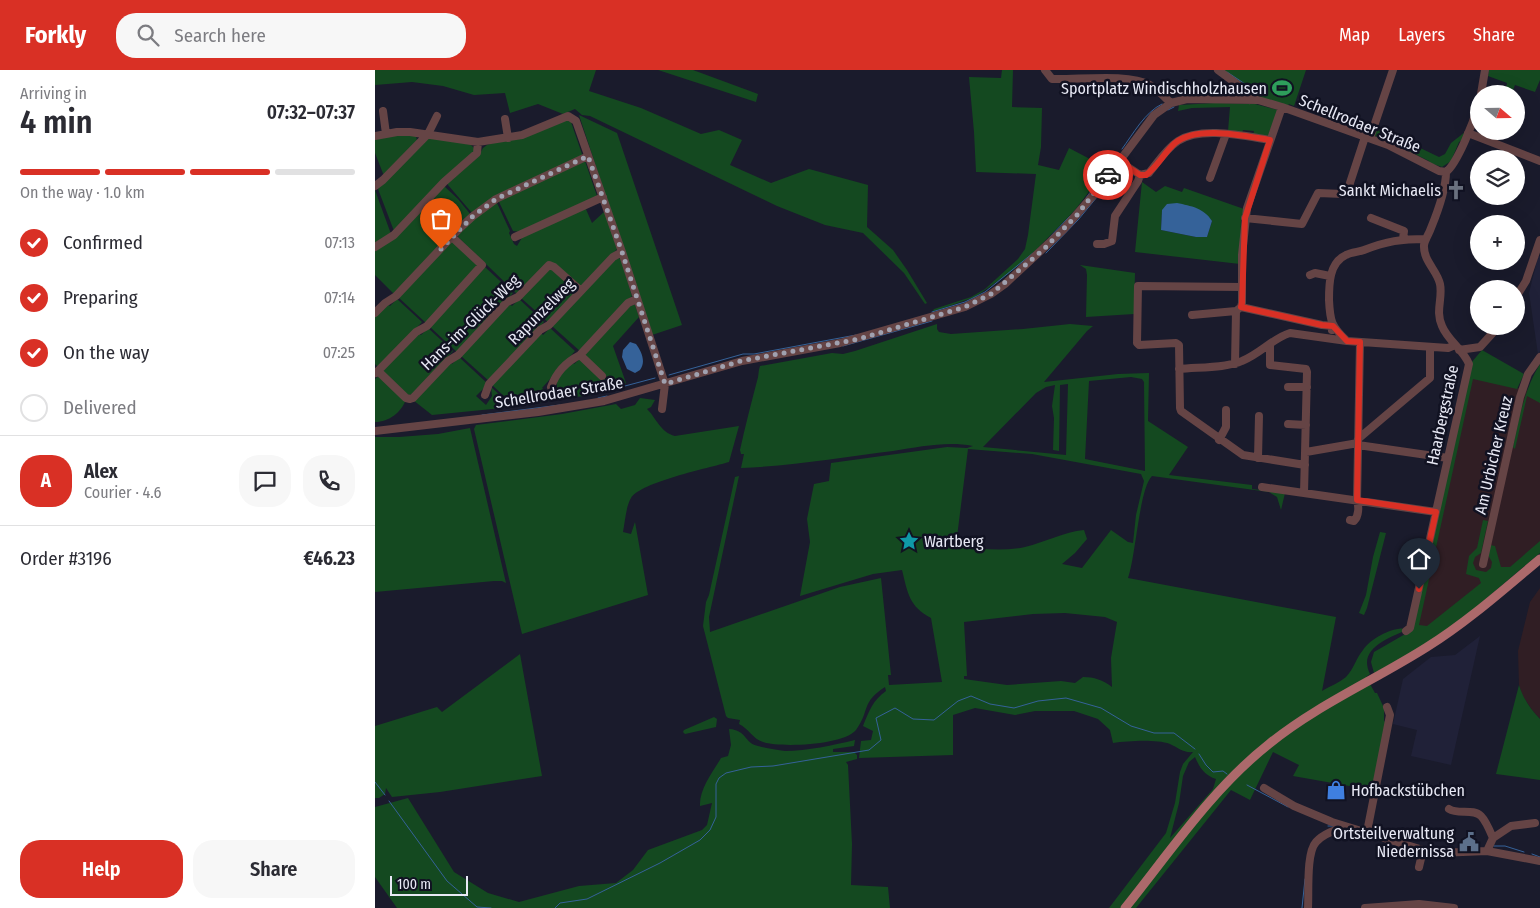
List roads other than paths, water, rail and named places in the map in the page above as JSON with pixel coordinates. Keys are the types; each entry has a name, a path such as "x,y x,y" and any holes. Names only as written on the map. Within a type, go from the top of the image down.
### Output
{"main road":[{"path":"1125,908 1210,802 1255,755 1306,717 1411,657 1454,629 1540,559"}],"street":[{"path":"1045,70 1052,78 1140,81 1154,87 1171,103"},
{"path":"1064,79 1065,70"},
{"path":"1218,70 1245,90 1250,100"},
{"path":"1245,218 1302,224 1318,193 1343,194 1347,192 1393,70"},
{"path":"1482,85 1485,70"},
{"name":"Schellrodaer Straße","path":"375,431 581,405 624,396 741,361 859,339 939,316 979,301 1005,284 1063,230 1092,197 1154,115 1171,103 1187,99 1263,101 1391,147 1446,172"},
{"path":"1235,364 1238,309 1242,303 1245,218 1282,107"},
{"path":"383,111 386,134"},
{"path":"375,186 427,134 437,116"},
{"path":"375,136 397,132 427,134 479,142 522,135 568,116 576,121 622,252 665,384 662,408"},
{"path":"505,119 508,138"},
{"path":"1331,338 1333,326 1330,315 1330,276 1337,263 1346,254 1383,243 1425,239 1431,227 1445,184 1446,172 1453,165 1470,128"},
{"path":"1468,133 1540,161"},
{"path":"1119,161 1140,175 1149,173 1166,152 1181,139 1199,134 1226,134 1270,140"},
{"path":"1210,178 1226,134"},
{"path":"375,246 394,235 444,182 477,153 479,142"},
{"path":"375,313 396,296 473,216 496,199 588,156"},
{"path":"1097,244 1112,241 1115,216 1140,175"},
{"path":"515,237 603,197"},
{"path":"1371,218 1404,231 1403,240"},
{"path":"377,373 416,332 427,326 481,265 452,237"},
{"name":"Haarbergstraße","path":"1406,631 1410,628 1469,362 1445,333 1439,317 1441,286 1425,256 1425,239"},
{"path":"1525,282 1540,240"},
{"name":"Rapunzelweg","path":"485,395 489,384 540,330 549,326 613,256 622,252"},
{"name":"Hans-im-Glück-Weg","path":"377,373 406,398 413,398 448,361 458,355 507,302 518,296 549,265 555,267 581,292"},
{"path":"1310,275 1315,273 1330,276"},
{"path":"1242,287 1138,286 1137,344 1176,343 1179,345 1179,403 1181,411 1219,440 1243,455 1305,465"},
{"path":"551,388 555,376 570,360 580,355 628,303 637,299"},
{"path":"1192,315 1238,309 1333,326 1347,341"},
{"path":"1179,369 1235,364 1254,356 1284,335 1290,333 1360,342 1448,348 1480,347"},
{"path":"1469,362 1491,335"},
{"path":"1350,520 1354,521 1357,519 1359,505 1357,500 1360,342"},
{"path":"1270,345 1270,365 1306,369 1307,372 1304,493"},
{"path":"1358,442 1430,378 1430,347"},
{"path":"580,355 603,376"},
{"name":"Am Urbicher Kreuz","path":"1483,564 1520,397 1528,374 1540,358"},
{"path":"1288,387 1307,387"},
{"path":"1219,440 1226,427 1226,410"},
{"path":"1258,458 1259,416"},
{"path":"1288,424 1306,425"},
{"path":"1306,452 1358,442 1448,458"},
{"path":"1262,487 1436,512"},
{"path":"1367,832 1390,715 1387,707"},
{"path":"1264,788 1301,810 1344,827 1367,832 1423,850 1439,853 1487,851 1540,861"},
{"path":"1449,809 1453,812 1482,816 1493,838"},
{"path":"1487,851 1493,838 1511,826 1535,823"},
{"path":"1308,908 1313,846 1321,838 1344,827"},
{"path":"1419,867 1423,850"},
{"path":"1365,908 1419,904 1454,908"}],"water":[{"path":"1177,203 1197,208 1209,217 1212,221 1207,237 1196,237 1161,230 1162,210 1167,204"},
{"path":"630,342 636,344 643,357 642,367 635,373 627,369 622,357 623,350"}],"waterway":[{"path":"1227,72 1245,84 1255,95"},
{"path":"1122,149 1150,112 1162,104"},
{"path":"1168,110 1174,107"},
{"path":"1111,163 1117,155"},
{"path":"1086,198 1107,169"},
{"path":"1046,253 1078,220 1102,191"},
{"path":"1049,238 1070,216"},
{"path":"932,312 965,302 985,292 1033,253"},
{"path":"843,346 932,321"},
{"path":"669,375 743,354 754,354 856,335"},
{"path":"625,386 655,378"},
{"path":"598,398 607,396"},
{"path":"482,415 560,405"},
{"path":"555,908 560,903 587,899 660,863 700,840 710,830 716,817 716,784 719,778 726,773 751,767 773,766 869,750 881,740 876,718 895,708 913,719 934,720 958,701 971,696 990,704 1014,708 1038,701 1066,698 1101,708 1131,726 1154,733 1174,733 1195,749"},
{"path":"1199,754 1213,772 1223,771 1227,774"},
{"path":"375,782 385,795"},
{"path":"1247,785 1288,807"},
{"path":"389,801 447,881 477,907 491,908"},
{"path":"1328,826 1335,826"},
{"path":"1494,846 1505,846 1524,852"},
{"path":"1532,854 1540,857"},
{"path":"1441,856 1452,856"},
{"path":"1302,908 1305,879"}],"place":[{"name":"Sportplatz Windischholzhausen","path":"1282,88"},
{"name":"Sankt Michaelis","path":"1456,190"},
{"name":"Wartberg","path":"909,541"},
{"name":"Hofbackstübchen","path":"1336,790"},
{"name":"Ortsteilverwaltung Niedernissa","path":"1469,842"}]}
